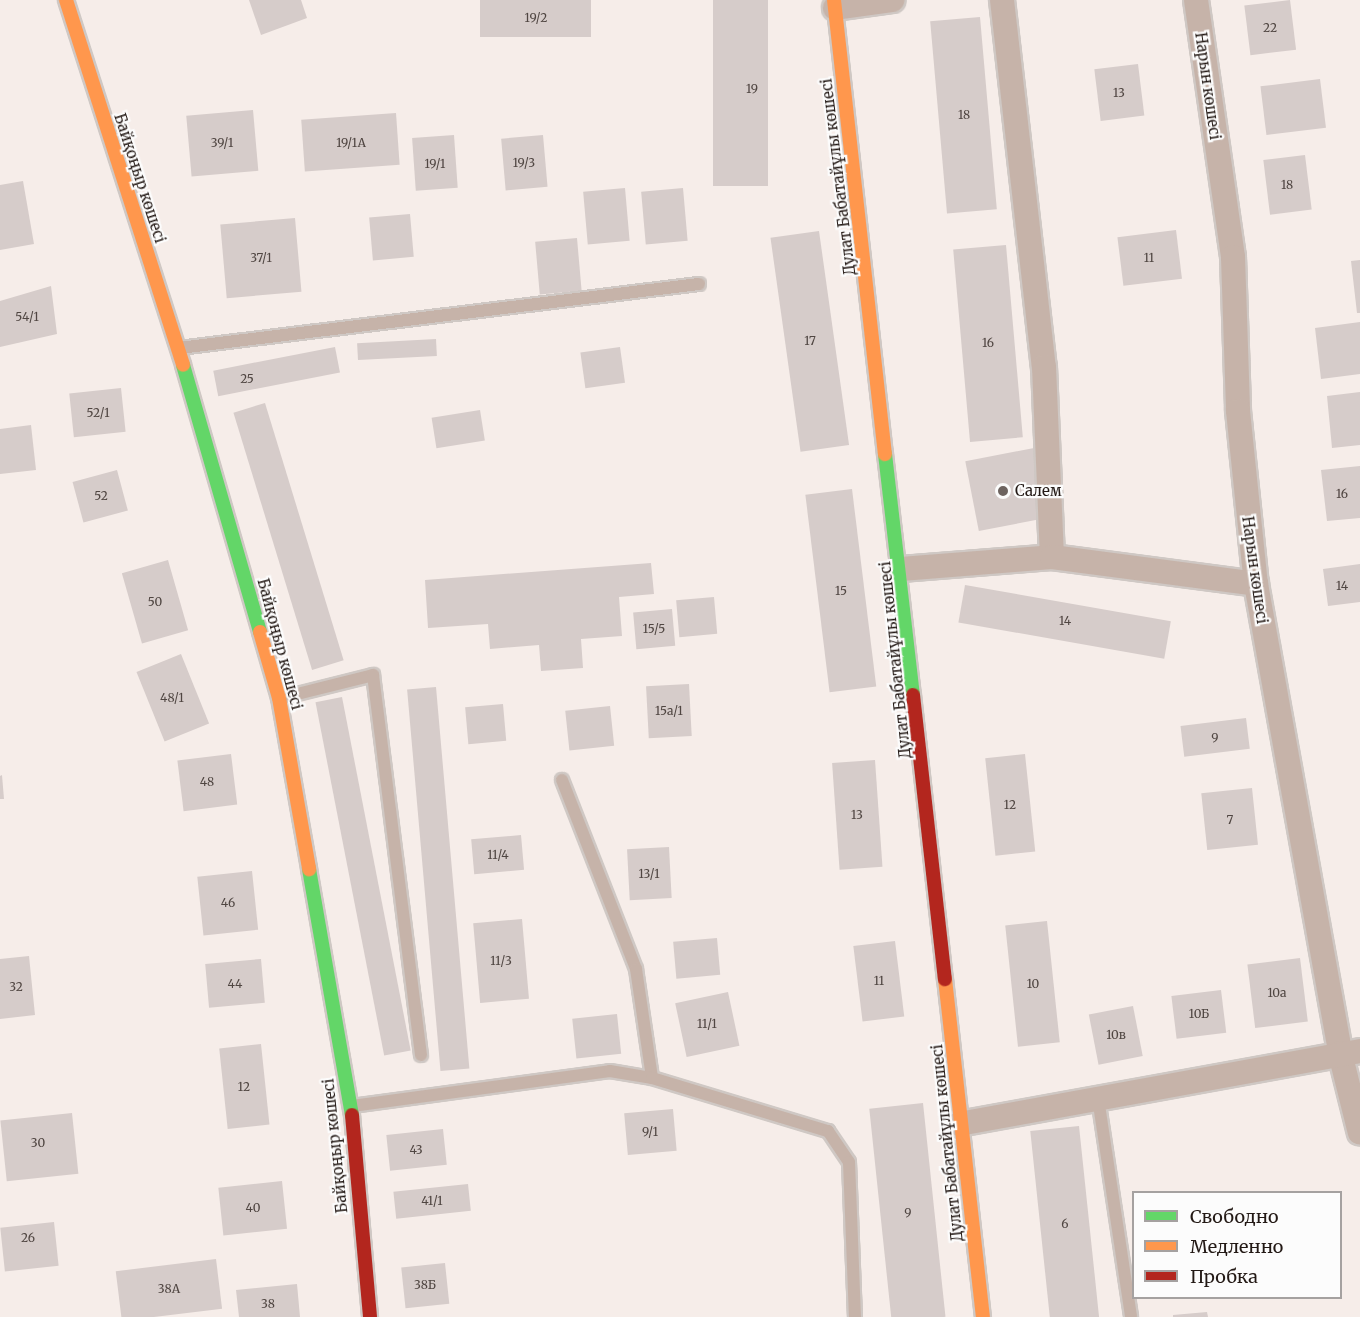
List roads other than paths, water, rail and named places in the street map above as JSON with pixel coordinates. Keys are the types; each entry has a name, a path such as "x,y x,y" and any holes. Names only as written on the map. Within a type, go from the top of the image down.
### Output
{"street":[{"name":"Байқоңыр көшесі","path":"66,0 178,349 279,698 351,1106 370,1317"},
{"path":"835,4 892,0"},
{"path":"1002,0 1044,367 1052,557"},
{"name":"Нарын көшесі","path":"1196,0 1233,257 1238,411 1256,584 1350,1052 1360,1133"},
{"name":"Дулат Бабатайұлы көшесі","path":"835,4 947,975 959,1124 983,1317"},
{"path":"901,569 1052,557 1256,584"},
{"path":"959,1124 1350,1052"}],"lane":[{"path":"178,349 699,284"},
{"path":"279,698 373,675 421,1055"},
{"path":"562,780 636,969 652,1078"},
{"path":"351,1106 610,1071 652,1078 828,1131 849,1162 855,1317"},
{"path":"1098,1098 1131,1317"}],"place":[{"name":"Салем","path":"1003,491"}]}
